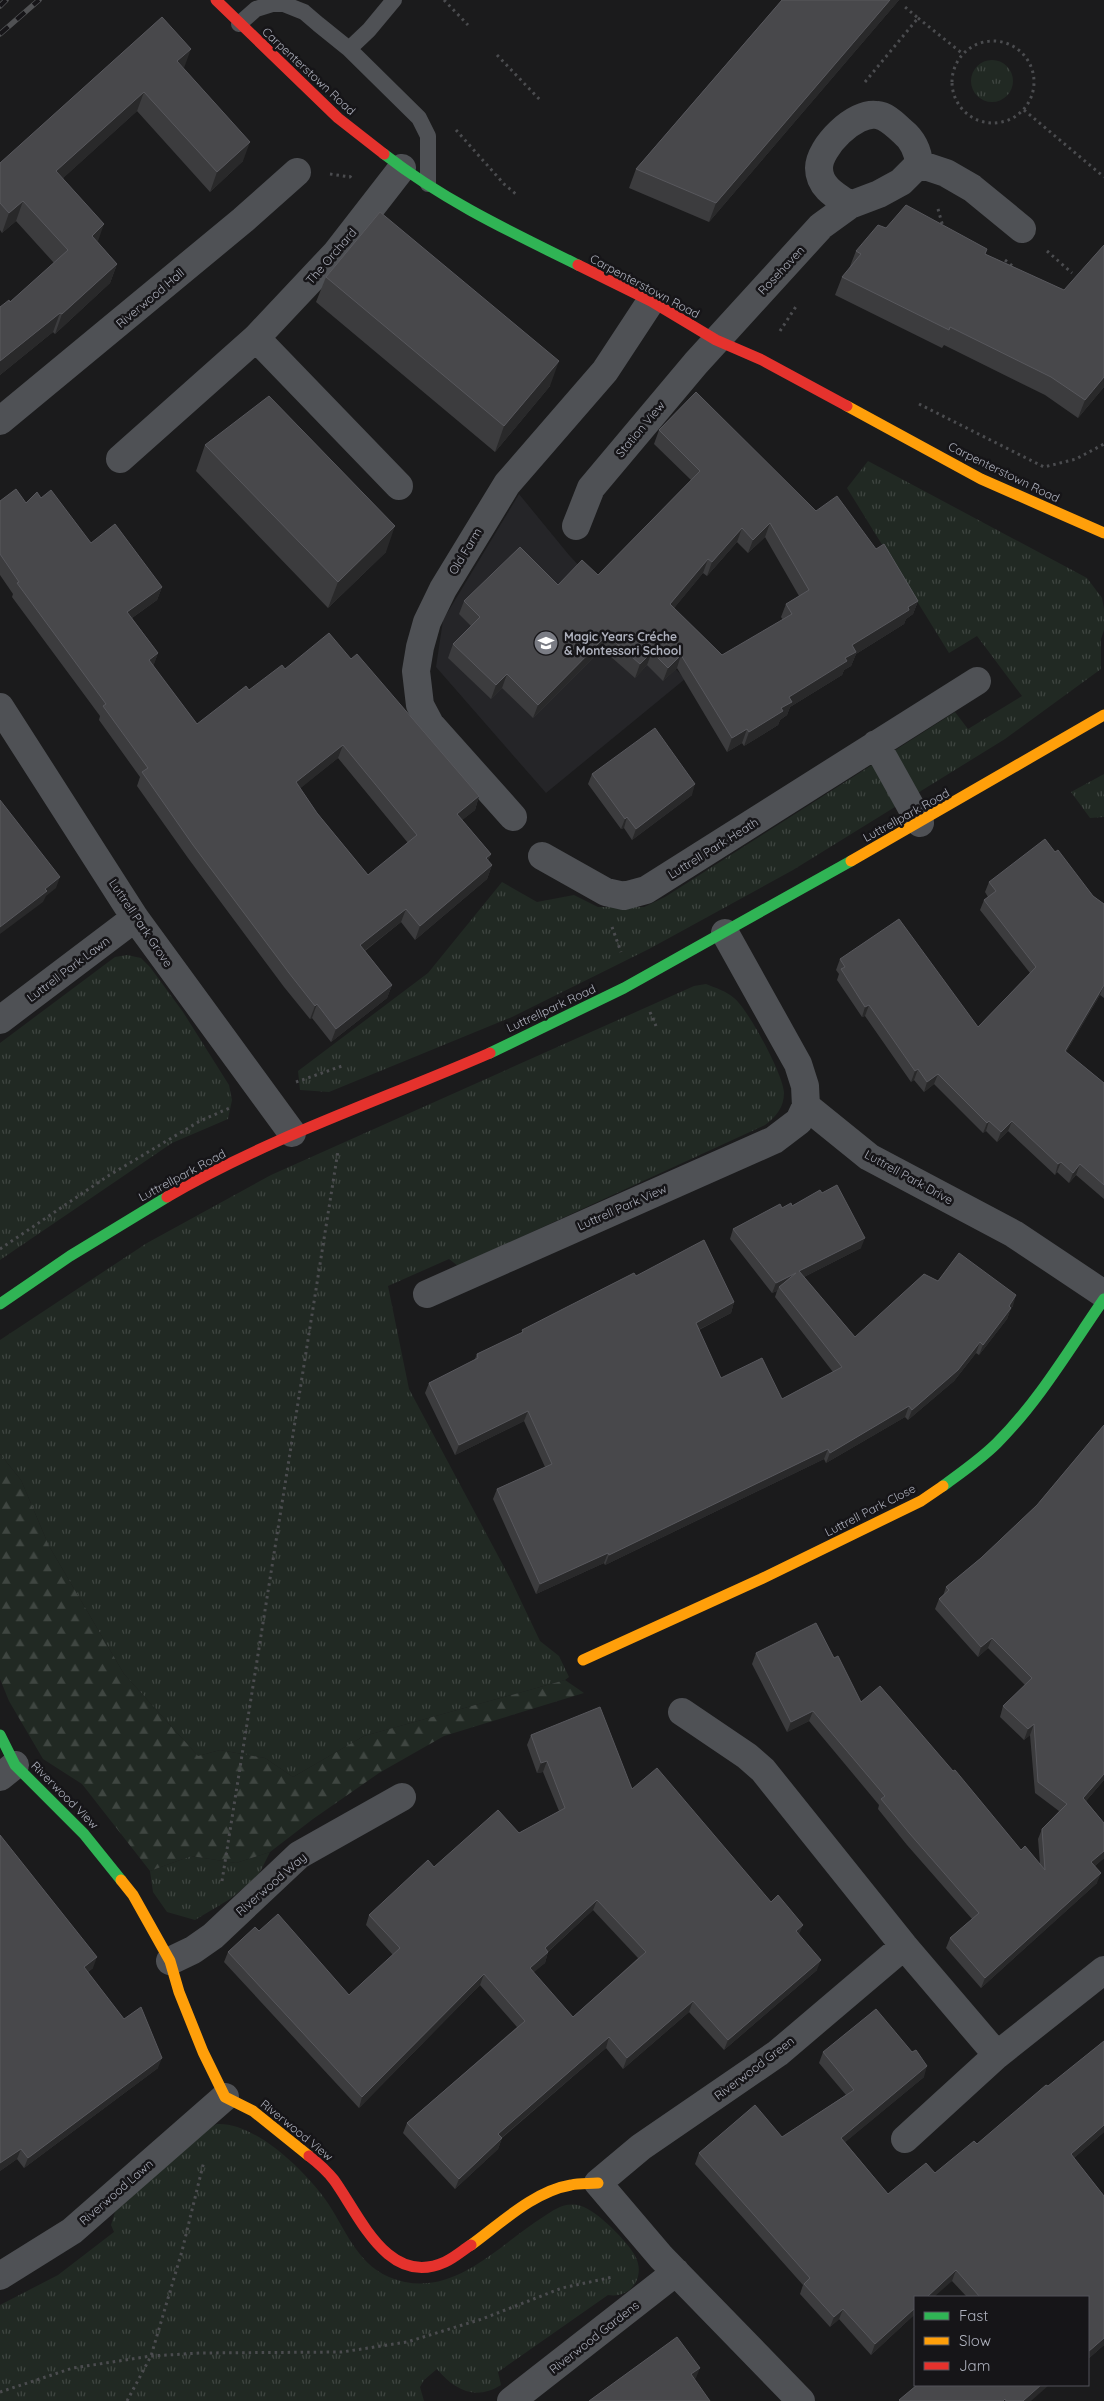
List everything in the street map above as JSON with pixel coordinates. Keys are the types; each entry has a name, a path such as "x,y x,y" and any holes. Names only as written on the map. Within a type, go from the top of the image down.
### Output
{"street":[{"name":"Carpenterstown Road","path":"216,0 338,118 402,168 476,216 651,301 716,340 762,360 981,479 1104,533"},
{"path":"850,205 830,192 822,179 819,168 826,149 834,137 857,119 874,114 885,117 909,137 918,155 919,164 946,173 972,188 1022,230"},
{"name":"Rosehaven","path":"716,340 821,226 850,205 879,194 901,182 919,164"},
{"name":"The Orchard","path":"120,459 256,338 336,253 402,168"},
{"name":"Riverwood Hall","path":"0,421 228,233 297,172"},
{"name":"Old Farm","path":"513,817 430,724 420,705 416,672 420,647 427,622 442,589 507,484 605,371 651,301"},
{"path":"256,338 399,486"},
{"name":"Station View","path":"576,526 591,488 716,340"},
{"name":"Luttrell Park Heath","path":"542,856 606,892 624,896 646,890 977,681"},
{"name":"Luttrell Park Grove","path":"0,707 135,918 292,1133"},
{"name":"Luttrellpark Road","path":"0,1304 81,1247 192,1183 292,1133 548,1027 636,982 920,823 1104,715"},
{"path":"876,744 920,823"},
{"name":"Luttrell Park Lawn","path":"0,1020 135,918"},
{"path":"725,933 798,1064 805,1086 806,1106"},
{"name":"Luttrell Park View","path":"427,1294 774,1140 799,1121 806,1106"},
{"name":"Luttrell Park Drive","path":"806,1106 869,1157 1014,1234 1104,1294"},
{"name":"Luttrell Park Close","path":"582,1660 799,1561 921,1501 978,1461 999,1441 1031,1404 1104,1299"},
{"path":"682,1712 747,1756 763,1770 904,1946 997,2055"},
{"name":"Riverwood View","path":"0,1735 8,1771 52,1800 109,1864 133,1895 170,1961 200,2043 218,2101 253,2111 318,2163 333,2179 378,2247 393,2258 409,2265 426,2268 446,2262 531,2202 549,2192 570,2185 598,2183"},
{"name":"Riverwood Way","path":"170,1961 193,1950 213,1936 300,1855 402,1797"},
{"name":"Riverwood Green","path":"598,2183 641,2146 778,2053 904,1946"},
{"path":"905,2138 997,2055 1104,1970"},
{"name":"Riverwood Lawn","path":"0,2276 72,2231 218,2101"},
{"path":"598,2183 676,2272 801,2401"},
{"name":"Riverwood Gardens","path":"512,2401 676,2272"}],"lane":[{"path":"349,50 370,30 394,0"},
{"path":"239,24 256,9 272,4 284,4 304,12 349,50 419,118 428,136 428,184"}],"path":[{"path":"444,0 468,25"},
{"path":"918,18 963,54"},
{"path":"998,41 1011,45 1022,53 1030,65 1034,78 1033,92 1024,110 1006,121 994,123 980,121 968,116 959,106 951,81 954,68 963,54 971,47 984,42 998,41"},
{"path":"497,55 541,101"},
{"path":"1024,110 1104,178"},
{"path":"454,127 504,184 522,198"},
{"path":"938,206 944,235"},
{"path":"1000,256 1023,274"},
{"path":"740,314 779,333 800,301"},
{"path":"912,400 1044,467 1076,459 1104,444"},
{"path":"0,1248 108,1176 200,1121 263,1094 342,1066"},
{"path":"213,1936 344,1112"},
{"path":"127,2401 151,2356 187,2233 218,2101"},
{"path":"0,2392 73,2368 151,2356 200,2353 342,2352 407,2342 482,2319 562,2288 622,2276"}],"shaded area":[{"name":"Magic Years Créche & Montessori School","path":"519,494 569,555 685,679 546,793 436,667 443,620"}],"green space":[{"path":"996,60 1004,63 1010,69 1013,81 1010,93 1004,99 988,102 980,99 974,93 971,77 974,69 980,63"},
{"path":"868,461 1087,578 1102,598 1104,609 1101,669 1005,739 793,870 649,949 512,1017 329,1092 300,1090 298,1071 428,973 502,882 537,902 574,895 598,907 644,907 665,897 955,712 968,729 1022,696 977,636 949,653 847,488"},
{"path":"1104,774 1104,817 1090,818 1071,792"},
{"path":"127,955 141,958 150,967 183,1012 229,1085 232,1100 228,1119 172,1143 0,1260 0,1043 115,957"},
{"path":"706,984 728,993 734,998 748,1015 772,1058 784,1093 781,1107 773,1119 765,1125 458,1266 449,1259 388,1286 409,1389 511,1580 540,1641 559,1656 569,1677 565,1680 364,1736 293,1777 265,1758 220,1750 198,1756 124,1674 49,1546 21,1480 0,1454 0,1340 147,1243 271,1175 694,986"},
{"path":"0,1454 21,1480 49,1546 124,1674 198,1756 220,1750 265,1758 293,1777 364,1736 565,1680 584,1693 444,1736 379,1773 270,1852 236,1863 191,1856 150,1871 82,1784 43,1759 9,1701 0,1679"},
{"path":"270,1852 258,1876 230,1899 195,1920 167,1912 153,1892 150,1871 191,1856 236,1863"},
{"path":"217,2124 232,2125 247,2131 262,2139 292,2162 325,2199 359,2253 377,2270 389,2277 411,2283 432,2283 452,2277 472,2268 552,2211 570,2204 581,2206 594,2213 618,2234 630,2248 638,2262 638,2277 630,2289 617,2295 608,2295 498,2372 501,2385 483,2392 474,2393 458,2388 437,2369 424,2380 420,2387 424,2401 0,2401 0,2305 58,2275 114,2232 111,2225 115,2212 205,2130"}],"building":[{"path":"782,0 890,0 716,203 636,169"},
{"path":"162,17 191,49 177,61 250,142 217,172 144,92 56,171 104,224 92,236 117,264 62,314 60,313 0,361 0,307 9,300 10,302 68,250 23,201 9,213 0,203 0,163"},
{"path":"906,205 987,249 985,254 1064,290 1104,245 1104,377 1085,400 1051,377 950,327 949,330 842,277 861,254 856,251 878,225 886,228"},
{"path":"380,212 559,361 504,426 326,277"},
{"path":"696,392 816,511 837,496 876,549 884,544 918,601 908,607 909,610 852,645 856,652 845,658 847,661 789,697 792,702 781,708 783,711 749,732 747,729 732,738 681,655 668,668 652,652 640,664 607,635 538,705 507,674 496,685 453,644 480,617 464,601 520,547 558,585 582,560 598,575 700,471 659,430","holes":["770,523 809,590 786,604 792,614 722,655 670,604 708,559 712,562 742,528 753,540"]},
{"path":"269,396 395,526 338,582 205,445"},
{"path":"16,489 26,503 37,492 41,498 51,490 91,543 115,524 162,587 127,612 158,653 149,660 197,724 246,686 249,690 282,665 285,669 329,633 351,659 357,654 479,796 457,814 491,854 486,858 492,865 420,926 406,909 360,945 392,985 336,1029 317,1004 315,1006 289,973 193,845 142,772 148,768 103,706 106,704 17,583 19,582 0,554 0,501","holes":["343,745 417,835 368,875 317,813 296,782"]},
{"path":"655,728 695,784 636,829 627,817 625,819 592,774"},
{"path":"0,800 60,877 45,889 47,891 0,927"},
{"path":"1045,839 1055,852 1058,850 1093,896 1104,904 1104,985 1065,1051 1104,1083 1104,1185 1080,1164 1073,1173 1061,1162 1058,1164 1012,1121 1001,1132 989,1121 987,1123 938,1074 927,1082 918,1069 915,1071 869,1005 865,1007 841,969 845,967 840,959 899,919 978,1027 1036,967 984,900 996,891 989,882"},
{"path":"837,1185 865,1238 799,1271 855,1337 924,1274 938,1281 959,1253 1016,1295 1009,1306 1011,1308 983,1345 980,1342 958,1370 912,1410 909,1406 830,1453 828,1449 609,1555 608,1553 540,1584 497,1489 552,1464 528,1411 459,1445 429,1383 478,1358 477,1354 523,1332 522,1330 634,1273 636,1276 704,1240 734,1302 696,1323 721,1378 762,1358 782,1399 842,1367 779,1287 796,1273 776,1283 733,1229 780,1204 782,1208 791,1203 792,1206 820,1190 822,1193"},
{"path":"1104,1425 1104,1774 1083,1798 1104,1823 1104,1851 1091,1862 1101,1873 985,1978 950,1938 979,1913 881,1799 885,1796 813,1711 791,1722 756,1653 816,1623 834,1658 838,1656 861,1702 880,1686 953,1771 955,1770 1021,1850 1025,1846 1045,1870 1042,1829 1067,1804 1038,1782 1034,1724 1028,1729 1003,1706 1032,1678 992,1638 981,1647 939,1599 949,1590 946,1587 981,1558 1037,1505"},
{"path":"600,1707 632,1789 657,1768 771,1902 778,1895 803,1925 796,1931 821,1960 728,2040 693,2001 627,2058 609,2037 498,2134 502,2138 459,2179 407,2123 525,2021 484,1974 362,2097 228,1952 255,1927 259,1931 278,1914 349,1995 400,1948 369,1915 428,1860 434,1867 498,1810 519,1833 565,1808 547,1761 541,1763 531,1735","holes":["597,1900 646,1952 573,2017 530,1968 548,1952 545,1948"]},
{"path":"0,1835 97,1957 84,1967 124,2019 141,2007 162,2058 28,2158 21,2149 0,2163"},
{"path":"876,2009 912,2052 916,2050 927,2066 841,2138 888,2194 926,2163 935,2173 974,2141 977,2144 1046,2085 1048,2086 1104,2041 1104,2125 1071,2154 1104,2196 1104,2338 1089,2351 1089,2296 979,2296 956,2270 928,2296 914,2296 914,2309 875,2344 843,2309 834,2317 804,2284 810,2278 699,2153 755,2105 782,2137 854,2090 823,2052"},
{"path":"677,2337 700,2368 691,2374 710,2401 589,2401"},
{"path":"916,2386 1040,2386 1023,2401 1006,2401 1005,2399 1003,2401 899,2400"}],"railway":[{"path":"0,6 6,0"},
{"path":"0,34 39,0"}],"traffic: fast":[{"path":"384,154 454,201 503,228 578,265"},
{"path":"490,1053 624,988 851,861"},
{"path":"0,1304 70,1256 167,1197"},
{"path":"943,1486 997,1443 1027,1410 1054,1374 1104,1299"},
{"path":"0,1735 15,1765 84,1834 121,1880"}],"traffic: slow":[{"path":"847,406 981,479 1104,533"},
{"path":"851,861 1104,715"},
{"path":"583,1660 761,1579 921,1501 943,1486"},
{"path":"121,1880 133,1895 170,1961 179,1992 203,2052 225,2097 253,2111 309,2156"},
{"path":"471,2245 518,2209 544,2194 557,2188 571,2185 598,2183"}],"traffic: jam":[{"path":"216,0 338,118 384,154"},
{"path":"578,265 651,301 716,340 762,360 847,406"},
{"path":"167,1197 286,1137 490,1053"},
{"path":"309,2156 331,2177 366,2229 392,2257 407,2265 425,2267 445,2262 471,2245"}],"place":[{"name":"Magic Years Créche & Montessori School","path":"546,643"}]}
